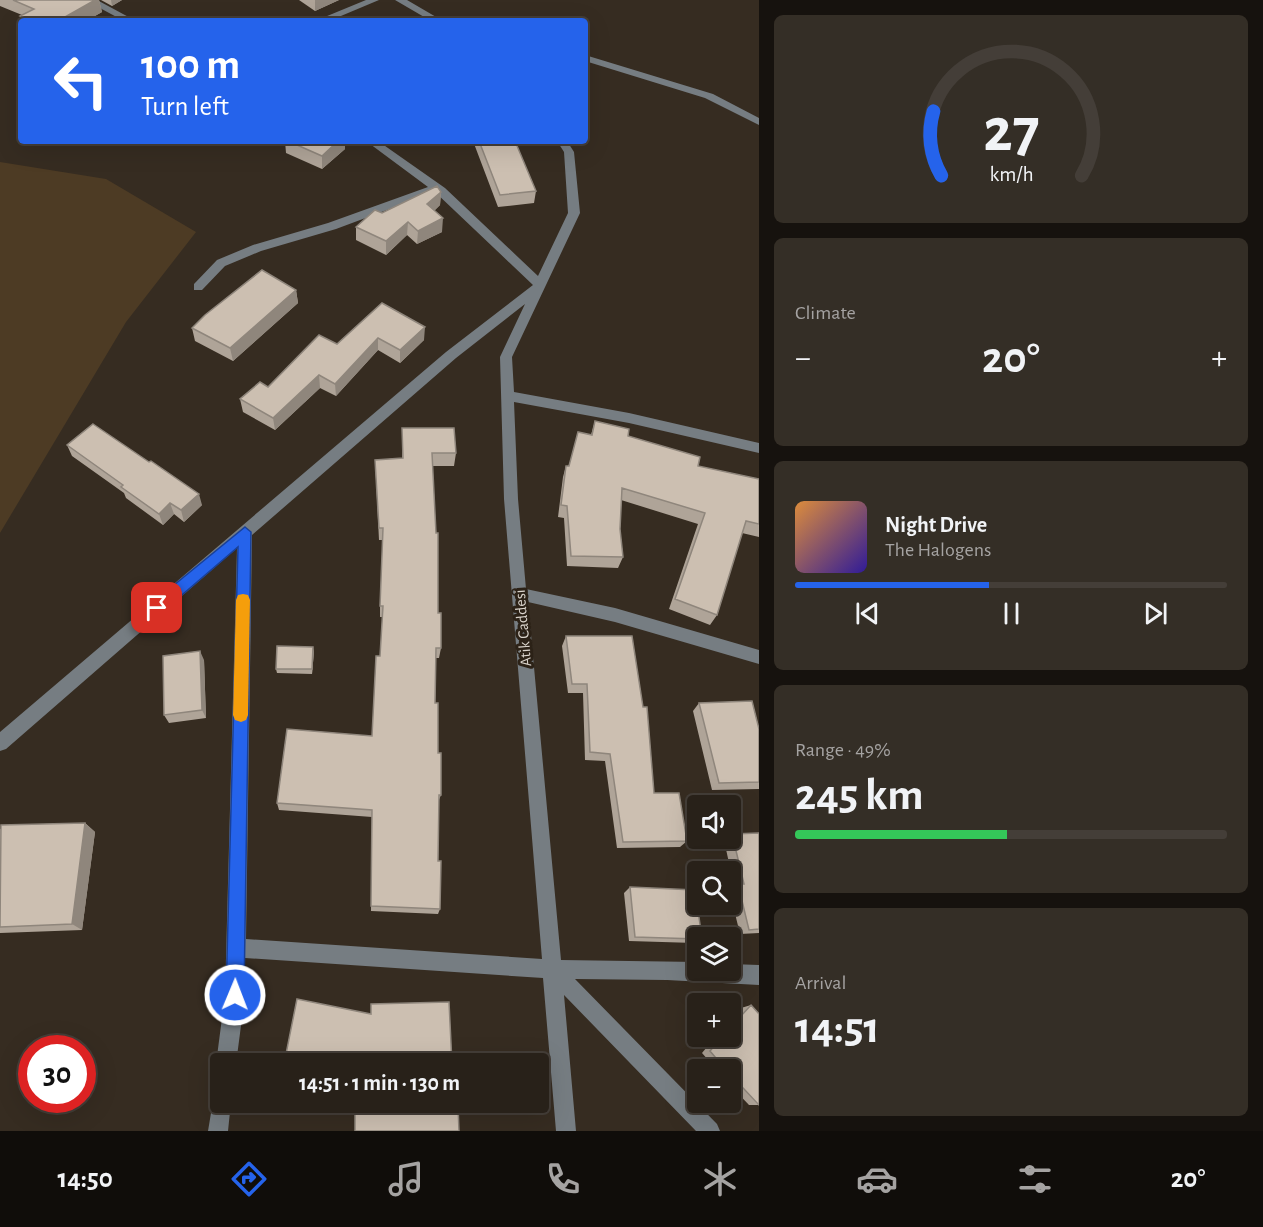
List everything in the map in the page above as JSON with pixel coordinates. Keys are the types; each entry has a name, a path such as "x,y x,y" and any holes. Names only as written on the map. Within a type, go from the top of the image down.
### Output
{"street":[{"path":"90,0 125,18"},
{"path":"328,18 374,0"},
{"path":"400,0 433,18"},
{"path":"588,59 709,96 759,122"},
{"path":"0,743 451,355 541,285 436,188 375,144"},
{"name":"Atik Caddesi","path":"564,144 569,152 574,213 506,357 512,499 566,1131"},
{"path":"198,286 221,263 257,248 332,226 436,188"},
{"path":"508,396 629,418 759,448"},
{"path":"227,1053 235,995 245,532"},
{"path":"520,594 615,615 759,657"},
{"path":"236,948 552,969 667,970 759,975"},
{"path":"552,969 710,1131"},
{"path":"218,1131 220,1113"}],"shaded area":[{"path":"0,162 106,179 196,232 126,322 0,533"}],"building":[{"path":"13,0 95,0 63,18 24,18 20,16 34,9"},
{"path":"295,144 335,144 322,156"},
{"path":"480,144 516,144 536,191 500,195"},
{"path":"437,186 441,192 427,204 443,218 418,231 408,222 386,241 356,227 375,210 382,213"},
{"path":"262,270 296,290 230,348 192,328 205,315"},
{"path":"382,303 425,327 400,350 378,338 335,384 319,375 273,418 240,399 260,382 268,387 319,335 337,344"},
{"path":"595,421 629,429 628,436 700,457 698,466 759,479 759,524 746,521 717,615 675,599 705,513 622,488 620,529 623,557 571,556 567,506 561,505 566,466 569,466 578,432 592,435"},
{"path":"93,424 199,494 181,510 170,503 159,514 67,445"},
{"path":"402,428 454,428 456,453 432,453 436,533 438,533 438,613 441,613 441,648 436,648 435,703 438,703 438,753 441,753 438,861 441,861 440,909 371,906 372,810 277,803 287,729 372,736 376,656 380,656 383,606 380,606 383,528 379,528 375,460 403,458"},
{"path":"566,636 632,636 643,707 647,707 654,793 679,793 687,841 623,842 610,754 590,752 587,684 572,684"},
{"path":"277,646 313,647 312,669 276,669"},
{"path":"200,651 202,710 164,715 163,656"},
{"path":"752,701 759,729 759,782 719,783 699,703"},
{"path":"85,823 72,924 0,927 1,825"},
{"path":"759,833 759,929 749,930 741,897 741,884 744,884 741,861 738,861 736,849 741,849 741,834"},
{"path":"630,887 687,890 687,915 699,915 700,927 687,927 687,939 635,937"},
{"path":"297,999 371,1014 371,1004 449,1002 451,1053 286,1053"},
{"path":"751,1005 759,1014 759,1105 741,1086 741,1059 717,1059 710,1051 713,1047 741,1047 741,1016"},
{"path":"355,1113 458,1113 459,1131 355,1131"}],"slow traffic":[{"path":"241,715 243,600"}],"route":[{"path":"157,608 245,532 235,995"}]}
